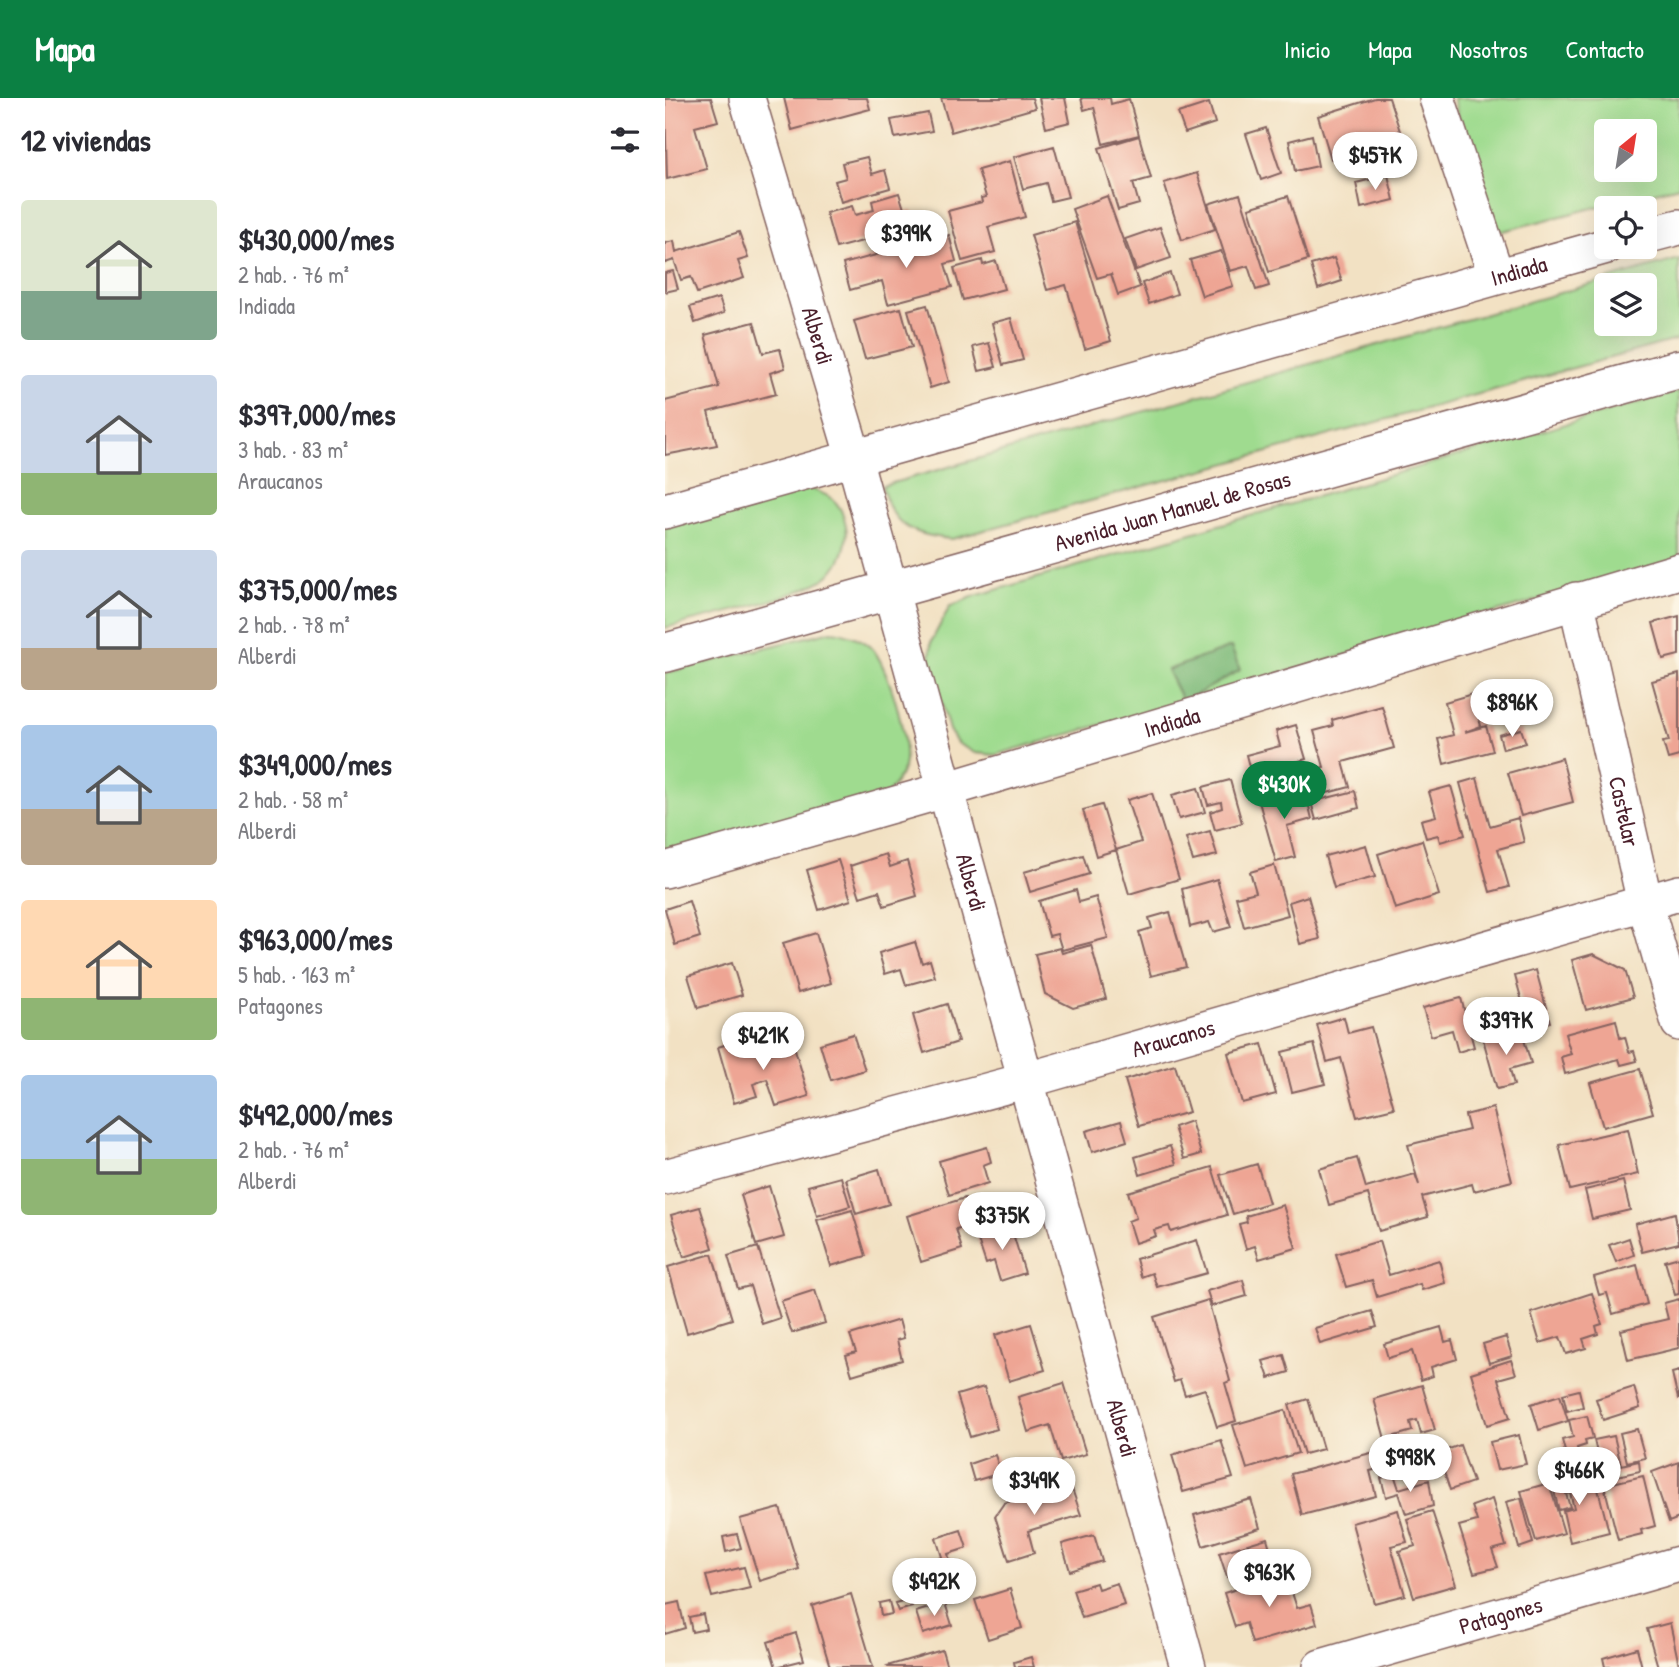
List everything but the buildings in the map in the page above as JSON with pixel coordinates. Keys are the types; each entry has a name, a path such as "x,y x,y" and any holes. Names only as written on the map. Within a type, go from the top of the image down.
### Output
{"main road":[{"name":"Avenida Juan Manuel de Rosas","path":"665,653 1679,369"}],"street":[{"name":"Alberdi","path":"747,98 854,458 1188,1667"},
{"path":"1437,98 1496,275"},
{"path":"1657,232 1679,226"},
{"name":"Indiada","path":"665,511 1594,249"},
{"name":"Indiada","path":"665,870 945,790 1679,571"},
{"name":"Castelar","path":"1576,600 1645,903 1679,1024"},
{"name":"Araucanos","path":"665,1177 1024,1081 1679,893"},
{"name":"Patagones","path":"1321,1667 1679,1564"}],"green space":[{"path":"1453,98 1679,98 1679,186 1640,196 1594,196 1594,208 1491,234"},
{"path":"1679,259 1679,339 952,539 926,535 906,526 898,520 886,500 882,486 1594,283 1594,336 1657,336 1657,273 1630,273"},
{"path":"1679,391 1679,560 995,755 975,753 957,743 949,730 930,661 931,642 950,606 975,596"},
{"path":"802,486 832,499 844,517 847,532 845,546 838,564 829,575 817,583 776,599 665,628 665,526"},
{"path":"831,631 852,636 871,647 878,656 891,686 901,723 905,756 903,771 887,795 665,854 665,673"},
{"path":"1231,647 1240,670 1183,702 1167,670"}]}
